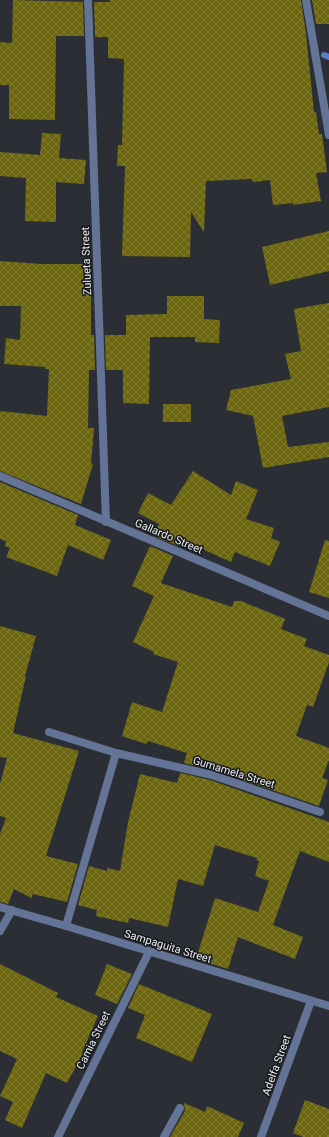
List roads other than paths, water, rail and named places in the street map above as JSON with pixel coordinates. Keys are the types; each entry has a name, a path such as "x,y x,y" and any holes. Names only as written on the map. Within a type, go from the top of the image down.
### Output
{"street":[{"name":"Zulueta Street","path":"88,0 106,522"},
{"path":"306,0 329,135"},
{"name":"Gallardo Street","path":"0,476 329,616"},
{"name":"Gumamela Street","path":"49,732 116,754 212,775 320,812"},
{"path":"66,926 116,754"},
{"name":"Sampaguita Street","path":"0,907 329,1006"},
{"path":"0,931 12,910"},
{"name":"Camia Street","path":"58,1137 149,952"},
{"name":"Adelfa Street","path":"262,1137 311,1001"},
{"path":"164,1137 180,1108"}],"waterway":[{"path":"324,55 329,57"}]}
